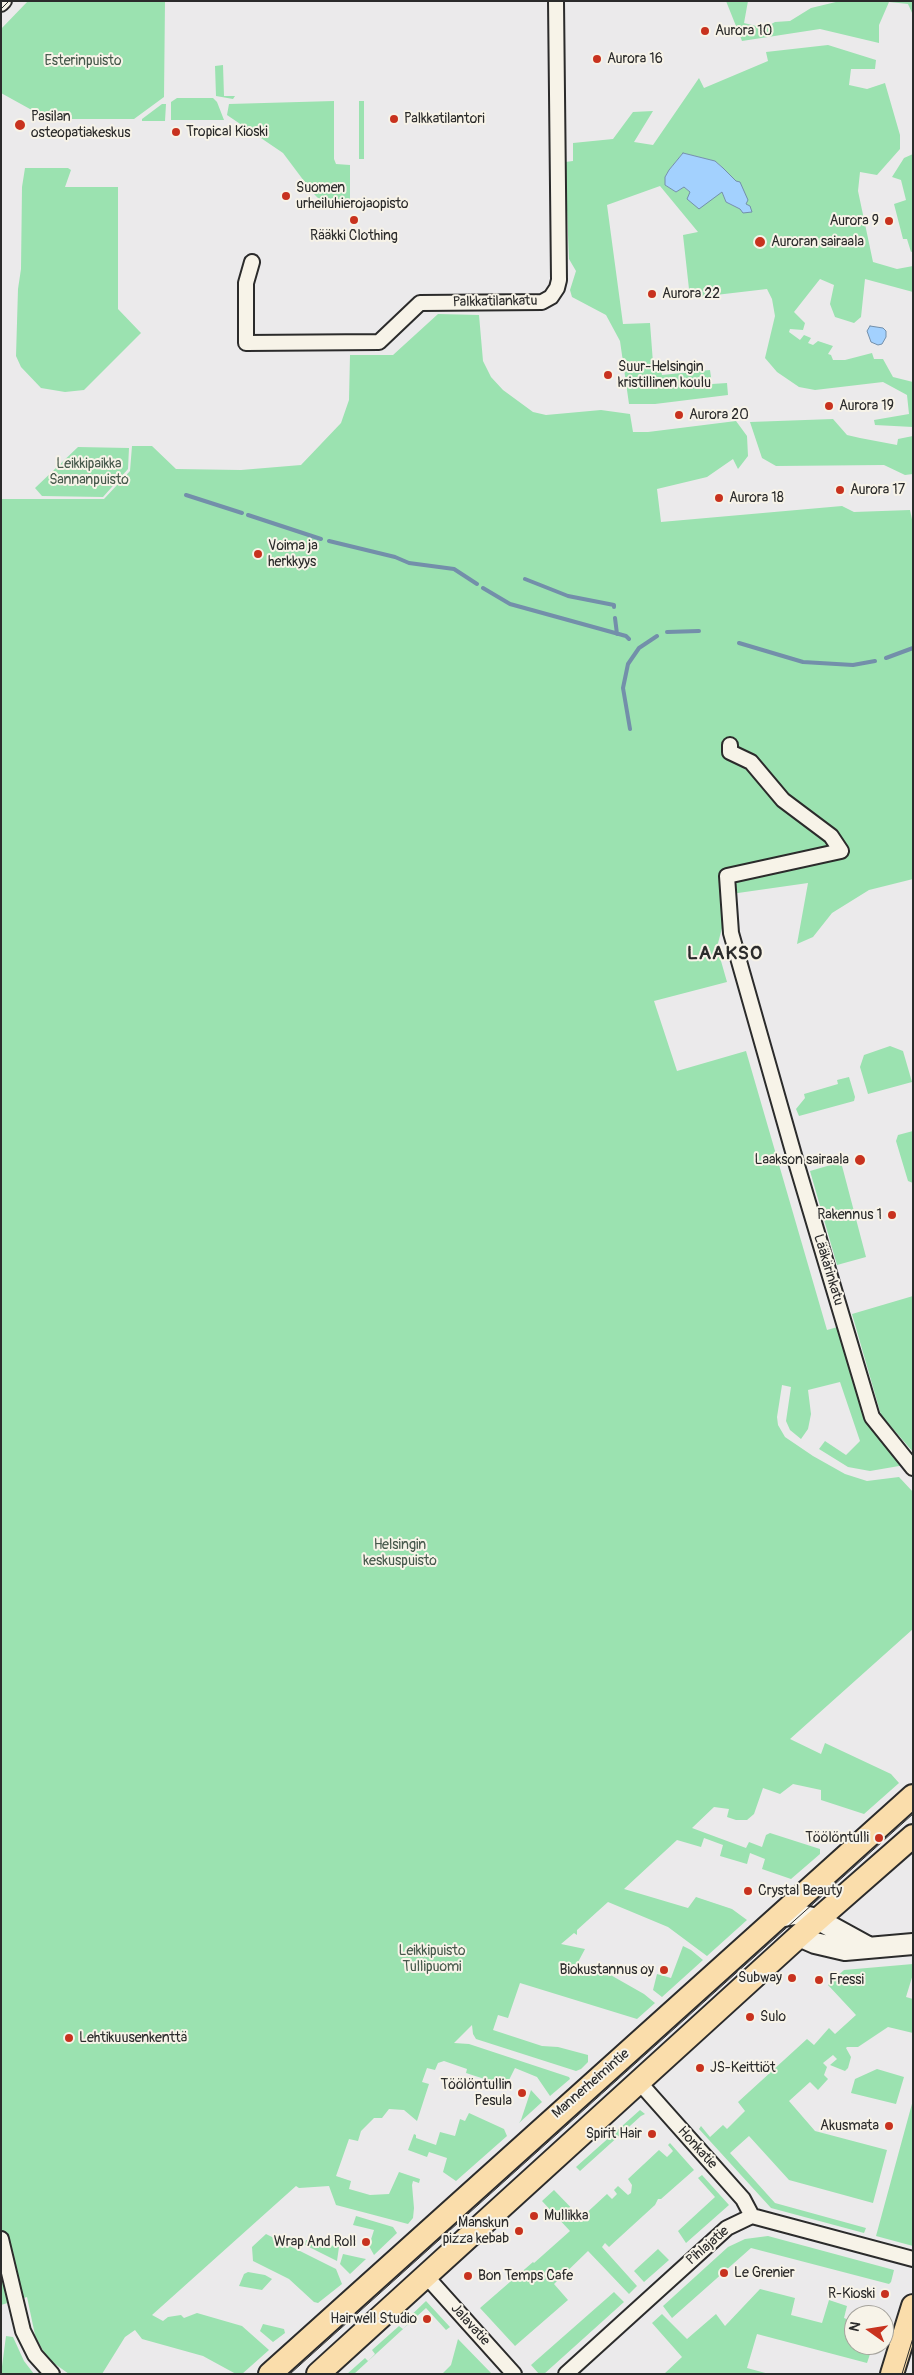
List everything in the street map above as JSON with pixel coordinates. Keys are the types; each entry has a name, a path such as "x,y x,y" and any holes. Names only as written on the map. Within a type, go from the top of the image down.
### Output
{"main road":[{"name":"Mannerheimintie","path":"270,2374 913,1796"},
{"path":"318,2374 817,1919 913,1836"},
{"path":"780,1917 795,1914 817,1919 868,1947"},
{"path":"799,1936 830,1948 846,1950 913,1944"},
{"path":"892,2374 913,2306"}],"street":[{"path":"1,4 4,1"},
{"name":"Palkkatilankatu","path":"252,262 246,283 246,343 379,342 420,303 542,302 551,297 559,280 556,1"},
{"name":"Lääkärinkatu","path":"730,745 730,752 751,762 783,800 831,836 841,851 727,876 731,933 796,1162 872,1417 913,1468"},
{"name":"Honkatie","path":"639,2082 742,2199 752,2216"},
{"path":"752,2216 913,2259"},
{"name":"Pihlajatie","path":"566,2374 727,2228 752,2216"},
{"path":"1,2239 24,2331 35,2355 52,2374"},
{"name":"Jalavatie","path":"426,2276 514,2374"}],"green space":[{"name":"Esterinpuisto","path":"28,1 165,1 164,97 134,119 48,119 1,93 1,29"},
{"path":"726,1 748,1 744,23 764,28 775,22 790,21 811,8 840,1 913,1 913,15 908,4 889,2 879,25 879,43 820,29 742,41"},
{"path":"828,45 876,60 875,69 851,69 849,85 867,89 885,83 900,135 900,149 877,175 860,172 858,191 873,262 897,269 913,266 913,292 865,279 861,317 854,323 835,317 830,304 834,285 820,279 794,312 805,323 803,330 790,329 789,332 800,340 804,335 811,338 808,343 813,345 818,341 833,346 828,354 831,355 833,360 845,360 872,353 874,359 883,359 893,377 913,382 913,427 875,425 874,420 909,414 907,395 883,382 815,390 799,387 777,372 765,358 775,316 772,299 767,289 690,298 683,235 698,232 660,186 607,205 623,324 650,323 653,363 661,370 662,375 710,370 712,384 727,383 728,395 655,404 629,404 620,341 606,315 572,297 570,290 576,271 569,259 565,162 573,161 573,143 613,139 633,112 653,111 634,142 653,145 699,78 704,88 768,61 766,52","holes":["683,153 715,161 736,181 747,206 740,209 726,202 722,192 690,192 684,187 676,192 665,185 665,177"]},
{"path":"223,65 224,96 235,96 233,99 216,96 215,66"},
{"path":"177,98 213,98 217,102 224,120 171,120 171,102"},
{"path":"334,101 334,159 336,164 350,165 350,206 320,200 283,153 227,115 229,104"},
{"path":"359,101 364,101 364,159 359,159"},
{"path":"162,104 166,104 165,121 142,121 142,119"},
{"path":"913,154 913,251 911,252 907,239 903,239 894,204 906,200 901,180 892,177 904,158"},
{"path":"25,168 68,168 71,170 65,187 118,187 118,309 141,333 84,390 65,392 41,388 21,367 16,356 18,289 21,269 22,187"},
{"name":"Helsingin keskuspuisto","path":"438,314 479,315 483,361 491,377 503,390 533,412 546,415 601,410 630,414 633,432 648,432 736,421 747,436 748,456 738,469 733,459 707,477 657,489 661,522 842,506 854,512 910,510 913,524 913,879 869,890 832,913 813,937 797,944 808,883 731,894 717,947 727,982 654,1001 677,1071 746,1051 827,1330 841,1326 864,1415 878,1437 905,1465 870,1471 848,1467 819,1449 825,1441 846,1455 860,1441 840,1382 808,1390 811,1414 808,1429 801,1439 790,1430 786,1421 791,1387 782,1385 777,1417 778,1425 785,1437 845,1474 867,1481 899,1477 913,1492 913,1629 790,1739 821,1754 825,1743 891,1774 899,1783 864,1814 821,1800 821,1790 793,1784 780,1794 763,1788 754,1814 747,1820 736,1820 727,1817 729,1809 714,1807 692,1828 746,1848 749,1842 762,1847 766,1835 770,1833 820,1849 820,1854 791,1879 762,1869 765,1859 750,1853 747,1864 720,1856 723,1845 704,1838 701,1847 677,1840 624,1889 688,1908 696,1897 732,1909 747,1920 707,1956 668,1927 608,1902 577,1930 577,1935 574,1933 561,1944 585,1949 577,1964 595,1973 600,1969 644,1994 655,2003 637,2019 520,1983 508,2018 498,2015 493,2030 542,2046 558,2047 588,2055 588,2062 581,2069 576,2071 476,2039 473,2034 472,2025 454,2043 469,2044 569,2077 570,2079 550,2096 537,2077 515,2068 506,2086 466,2073 467,2069 444,2061 438,2063 435,2070 427,2068 422,2082 429,2084 417,2121 404,2110 389,2109 382,2118 374,2118 361,2131 358,2141 349,2139 336,2176 351,2181 349,2189 370,2195 389,2194 399,2172 420,2179 419,2183 413,2181 413,2218 408,2224 336,2205 329,2186 299,2188 296,2186 152,2315 163,2321 168,2317 181,2315 184,2318 197,2313 242,2326 269,2350 242,2374 236,2374 203,2356 142,2339 135,2330 125,2337 102,2374 69,2374 48,2359 41,2347 35,2335 27,2297 1,2305 1,499 104,499 130,471 132,446 152,446 176,469 241,470 301,465 341,423 349,400 350,355 393,355"},
{"path":"833,419 847,435 860,438 897,445 898,439 913,436 913,474 905,475 884,465 776,466 762,458 750,422"},
{"name":"Leikkipaikka Sannanpuisto","path":"78,447 129,448 128,469 103,497 42,496 35,488"},
{"path":"890,1046 903,1051 912,1082 868,1094 860,1067 864,1055"},
{"path":"849,1077 855,1097 854,1101 799,1116 796,1109 805,1098 804,1094 838,1084 837,1080"},
{"path":"913,1131 913,1183 908,1181 896,1141 898,1135"},
{"path":"841,1162 866,1257 837,1265 810,1171"},
{"path":"913,1296 913,1452 881,1415 852,1314"},
{"path":"683,1946 703,1960 662,1997 653,1990 657,1974 671,1978"},
{"path":"913,1964 913,1974 906,1997 913,1999 913,2033 888,2027 858,2047 847,2047 851,2057 848,2068 845,2071 830,2065 837,2059 833,2055 823,2063 827,2067 824,2075 828,2079 818,2090 810,2082 789,2101 815,2131 887,2150 873,2203 789,2180 749,2136 730,2153 775,2203 866,2228 864,2233 771,2208 699,2129 701,2126 710,2137 723,2125 727,2129 745,2111 738,2102 807,2039 814,2045 829,2028 835,2034 856,2015 828,1985 844,1970"},
{"path":"877,2069 904,2077 896,2104 851,2093 855,2079"},
{"path":"531,2090 542,2102 519,2123 521,2120"},
{"path":"913,2100 913,2246 876,2236"},
{"path":"640,2110 645,2114 580,2171 576,2167"},
{"path":"469,2113 504,2129 507,2136 456,2181 443,2172 447,2158 429,2152 427,2157 408,2150 414,2134 416,2138 436,2145 440,2132 455,2136 460,2119 465,2121"},
{"path":"670,2143 694,2170 661,2199 658,2199 655,2205 609,2247 605,2243 602,2247 637,2286 629,2294 588,2251 554,2284 568,2300 515,2346 480,2308 570,2231 542,2201 554,2190 581,2218 607,2194 612,2199 617,2194 614,2190 618,2186 628,2195 631,2193 632,2185 628,2179 659,2150 667,2157 673,2151 668,2145"},
{"path":"702,2175 729,2205 686,2243 678,2231 715,2197 698,2178"},
{"path":"356,2216 393,2227 397,2233 374,2255 369,2246 374,2230 353,2225"},
{"path":"266,2234 336,2269 342,2284 318,2303 314,2302 289,2279 253,2261 252,2247"},
{"path":"768,2236 894,2270 891,2282 889,2284 751,2248 672,2318 663,2306 728,2247 745,2239"},
{"path":"306,2240 339,2247 337,2261 305,2245"},
{"path":"658,2249 669,2260 644,2282 634,2271"},
{"path":"343,2254 366,2259 350,2274 340,2264"},
{"path":"248,2272 265,2275 272,2279 262,2290 239,2286 244,2274"},
{"path":"760,2289 795,2298 791,2315 822,2323 829,2300 844,2305 844,2355 870,2355 867,2363 757,2334 747,2368 769,2374 664,2374 682,2357 652,2323 662,2314 687,2339 716,2314 725,2326"},
{"path":"614,2292 624,2302 544,2374 539,2374 531,2365"},
{"path":"426,2301 450,2327 446,2330 426,2308 354,2374 347,2374 365,2358 368,2361 375,2354 372,2350 399,2326 403,2329 407,2325 404,2322"},
{"path":"263,2324 284,2329 285,2333 273,2342 260,2331"},
{"path":"6,2336 13,2337 24,2361 34,2374 1,2374"},
{"path":"458,2339 492,2374 442,2374 451,2365"}],"water":[{"path":"683,153 715,161 736,181 740,182 748,200 746,204 750,206 752,212 743,213 740,209 726,202 722,192 699,209 687,199 690,192 684,187 676,192 665,185 665,177"},
{"path":"870,326 883,328 886,331 886,337 882,344 878,345 871,342 867,331"}],"waterway":[{"path":"186,495 242,513"},
{"path":"248,515 321,539"},
{"path":"329,541 395,557 409,563 454,569 477,584"},
{"path":"525,579 568,596 614,605 614,607"},
{"path":"483,588 510,604 626,636 629,639"},
{"path":"615,618 617,634"},
{"path":"667,632 699,631"},
{"path":"630,729 623,688 628,664 639,648 657,636"},
{"path":"739,643 803,662 853,665 875,661"},
{"path":"886,658 913,648"}],"tram line":[{"path":"1,9 9,1"},
{"path":"290,2374 913,1814"},
{"path":"902,2374 913,2338"}],"place":[{"name":"Aurora 10","path":"705,31"},
{"name":"Aurora 16","path":"597,59"},
{"name":"Palkkatilantori","path":"394,119"},
{"name":"Pasilan osteopatiakeskus","path":"20,125"},
{"name":"Tropical Kioski","path":"176,132"},
{"name":"Suomen urheiluhierojaopisto","path":"286,196"},
{"name":"Rääkki Clothing","path":"354,220"},
{"name":"Aurora 9","path":"889,221"},
{"name":"Auroran sairaala","path":"760,242"},
{"name":"Aurora 22","path":"652,294"},
{"name":"Suur-Helsingin kristillinen koulu","path":"608,375"},
{"name":"Aurora 19","path":"829,406"},
{"name":"Aurora 20","path":"679,415"},
{"name":"Aurora 17","path":"840,490"},
{"name":"Aurora 18","path":"719,498"},
{"name":"Voima ja herkkyys","path":"258,554"},
{"name":"Laakson sairaala","path":"860,1160"},
{"name":"Rakennus 1","path":"892,1215"},
{"name":"Töölöntulli","path":"879,1838"},
{"name":"Crystal Beauty","path":"748,1891"},
{"name":"Biokustannus oy","path":"664,1970"},
{"name":"Subway","path":"792,1978"},
{"name":"Fressi","path":"819,1980"},
{"name":"Sulo","path":"750,2017"},
{"name":"Lehtikuusenkenttä","path":"69,2038"},
{"name":"JS-Keittiöt","path":"700,2068"},
{"name":"Töölöntullin Pesula","path":"522,2093"},
{"name":"Akusmata","path":"889,2126"},
{"name":"Spirit Hair","path":"652,2134"},
{"name":"Mullikka","path":"534,2216"},
{"name":"Manskun pizza kebab","path":"519,2231"},
{"name":"Wrap And Roll","path":"366,2242"},
{"name":"Le Grenier","path":"724,2273"},
{"name":"Bon Temps Cafe","path":"468,2276"},
{"name":"R-Kioski","path":"885,2294"},
{"name":"Hairwell Studio","path":"427,2319"}],"district":[{"name":"LAAKSO","path":"725,954"}],"park label":[{"name":"Leikkipuisto Tullipuomi","path":"432,1959"}]}
